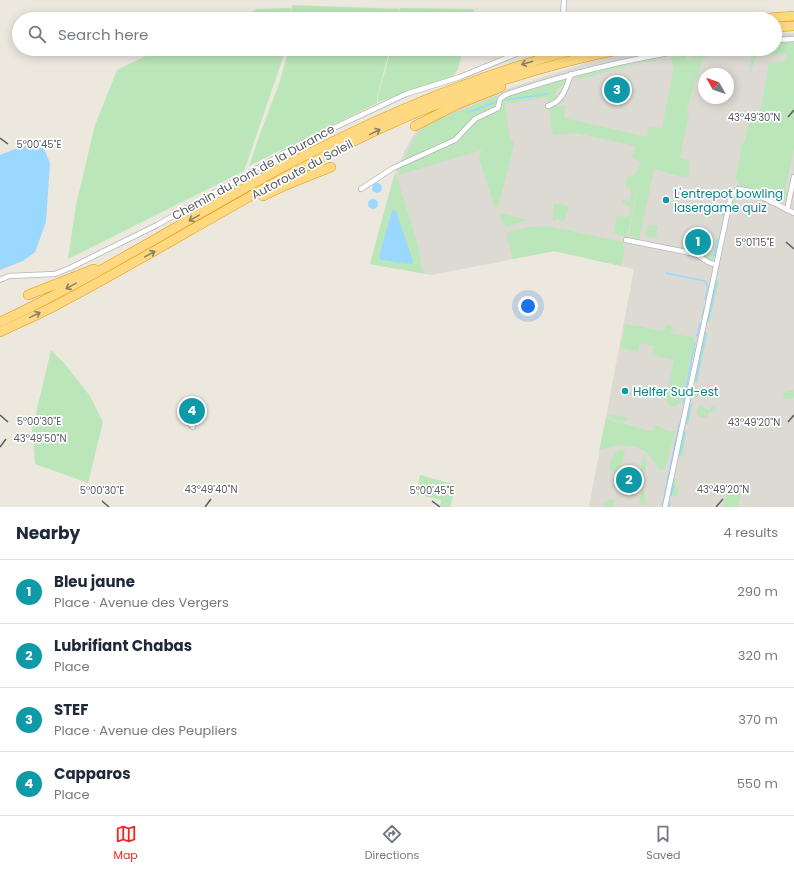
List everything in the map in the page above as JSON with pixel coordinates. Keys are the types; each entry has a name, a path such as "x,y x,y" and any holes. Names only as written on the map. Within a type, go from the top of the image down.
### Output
{"highway":[{"path":"782,17 794,16"},
{"path":"782,27 794,26"},
{"name":"Autoroute du Soleil","path":"0,322 55,295 284,166 337,139 402,108 476,79 552,56"},
{"name":"Autoroute du Soleil","path":"0,332 61,303 294,172 404,118 500,82 543,68 591,56"},
{"path":"415,126 458,104 502,87 594,56"},
{"path":"205,222 286,185 331,167"},
{"path":"28,295 78,274 118,260"}],"street":[{"path":"563,12 564,0"},
{"path":"782,40 794,39"},
{"name":"Chemin du Pont de la Durance","path":"0,280 9,276 56,274 70,268 157,225 304,142 406,94 460,77 511,56"},
{"path":"361,189 393,168 455,140 475,119 498,108 501,96 571,74 653,56"},
{"path":"548,106 556,104 559,101 571,74"},
{"path":"787,210 794,177"},
{"path":"665,507 731,196 738,189 750,191 794,213"},
{"path":"626,240 696,254 708,262 716,265"},
{"path":"188,422 193,427"}],"shaded area":[{"path":"794,33 794,507 589,507 634,269 554,251 432,275 370,264 394,176 405,150 416,131 425,122 510,88 608,56 782,56 782,34"}],"green space":[{"path":"292,5 399,9 398,12 292,12"},
{"path":"291,8 291,12 251,12 257,9"},
{"path":"400,8 474,9 473,12 399,12"},
{"path":"794,42 794,148 785,191 787,194 784,201 781,202 739,185 736,180 736,176 742,144 744,143 749,123 757,121 769,64 787,60 787,53 782,54 782,43"},
{"path":"146,56 284,56 244,171 68,259 76,205 95,125 117,70"},
{"path":"287,56 388,56 377,97 377,103 249,166 279,84"},
{"path":"461,56 458,69 453,76 378,102 378,96 389,57"},
{"path":"674,56 687,56 686,60 695,60 695,57 693,58 690,56 710,56 700,60 702,60 700,68 698,68 697,79 695,78 687,110 689,112 680,158 690,161 688,177 654,169 639,239 629,236 641,170 628,232 625,237 616,234 614,229 617,216 629,217 631,207 622,203 622,199 629,201 631,193 630,188 626,187 625,185 627,176 635,175 640,164 640,161 632,158 635,146 576,133 553,135 549,108 565,105 564,118 647,137 649,126 662,129 674,66 671,59"},
{"path":"751,56 756,56 750,74"},
{"path":"653,58 657,61 649,61 597,74 597,76 576,79 580,75"},
{"path":"566,77 565,83 556,90 556,98 554,100 548,102 547,97 505,104 510,141 514,141 514,143 497,209 494,205 479,158 482,150 398,175 401,166 454,142 476,120 497,112 502,105 502,98"},
{"path":"501,94 498,98 496,108 479,115 455,138 404,159 414,138 427,124"},
{"path":"396,175 418,245 422,269 426,274 370,264 394,176"},
{"path":"745,192 767,202 766,205 743,195 738,198 734,207 731,208 735,197"},
{"path":"560,203 569,207 565,220 560,222 557,218 555,221 552,219 554,204 559,205"},
{"path":"500,213 529,220 506,227 502,222"},
{"path":"648,225 658,226 656,238 648,237 646,234"},
{"path":"547,226 623,242 623,246 625,247 621,266 554,251 513,259 506,233 528,227"},
{"path":"717,238 720,239 716,256 712,260 703,254 681,248 681,246 713,253"},
{"path":"717,280 719,281 709,323 707,320 715,282"},
{"path":"625,324 664,331 666,324 673,326 671,333 695,338 681,404 679,403 676,407 669,405 666,399 674,360 652,355 654,346 640,343 638,352 621,348"},
{"path":"708,332 696,383 694,380 705,333"},
{"path":"51,350 65,364 90,396 103,422 88,483 35,464 32,430"},
{"path":"693,390 713,390 710,398 698,396 692,398"},
{"path":"794,390 794,397 792,399 784,399 783,395 786,391"},
{"path":"693,402 688,426 686,421 689,404"},
{"path":"700,405 703,405 703,408 710,410 711,406 716,408 715,412 709,411 707,418 698,416 696,413"},
{"path":"608,414 629,418 624,422 610,418"},
{"path":"606,418 650,431 653,430 654,425 670,431 675,431 665,470 659,469 647,452 637,447 620,445 599,451"},
{"path":"684,431 686,434 683,453 685,456 681,457 678,455"},
{"path":"622,449 625,452 620,473 613,472 610,469 611,459 616,452"},
{"path":"644,454 646,466 642,478 639,477"},
{"path":"420,475 456,485 450,507 440,507 441,500 416,494"},
{"path":"674,478 677,478 675,486 679,488 677,497 670,495"},
{"path":"638,481 642,483 647,505 639,503 642,489 637,488"},
{"path":"727,489 741,494 738,507 723,507"},
{"path":"609,499 615,500 613,507 604,507 603,503"}],"water":[{"path":"40,139 50,163 46,222 35,252 23,261 0,270 0,155"},
{"path":"375,183 379,183 381,184 381,192 375,193 372,190 372,186"},
{"path":"373,199 378,204 373,209 368,204"},
{"path":"392,210 396,211 413,261 412,264 381,260 379,257"}],"waterway":[{"path":"504,100 548,94"},
{"path":"469,112 496,102"},
{"path":"723,216 725,204"},
{"path":"714,256 718,239"},
{"path":"666,273 705,281 708,287 705,299"},
{"path":"708,321 717,282"},
{"path":"702,315 704,308"},
{"path":"697,336 700,323"},
{"path":"696,381 706,333"},
{"path":"683,403 695,343"},
{"path":"693,397 694,391"},
{"path":"687,423 691,404"},
{"path":"662,507 679,425"},
{"path":"680,455 685,432"},
{"path":"671,496 674,485"},
{"path":"669,507 670,502"}],"place":[{"name":"STEF","path":"617,90"},
{"name":"L'entrepot bowling lasergame quiz","path":"666,200"},
{"name":"Bleu jaune","path":"698,242"},
{"name":"Helfer Sud-est","path":"625,391"},
{"name":"Capparos","path":"192,411"},
{"name":"Lubrifiant Chabas","path":"629,480"}]}
